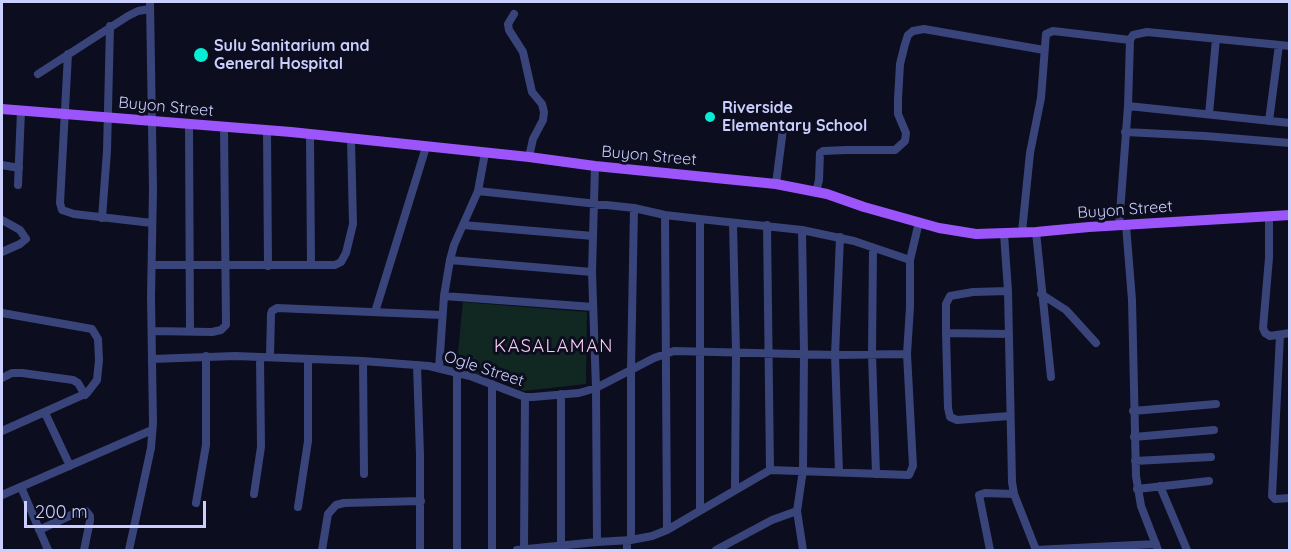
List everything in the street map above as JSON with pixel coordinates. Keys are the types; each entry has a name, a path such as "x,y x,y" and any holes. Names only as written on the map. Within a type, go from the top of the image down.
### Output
{"main road":[{"name":"Buyon Street","path":"2,109 267,130 776,184 816,192 939,228 976,234 1290,215"}],"street":[{"path":"38,74 110,26 150,5 152,430 151,448 129,550"},
{"path":"514,14 508,24 509,30 523,52 532,92 542,104 544,112 543,120 532,139 529,158"},
{"path":"102,218 108,118 110,26"},
{"path":"816,192 820,153 846,150 895,150 906,141 906,133 897,114 900,64 908,35 913,31 924,30 1044,50"},
{"path":"1022,232 1030,153 1041,98 1046,34 1050,31 1130,40"},
{"path":"1004,234 1008,291 1009,416 1014,494 1036,550 1157,547 1137,489 1133,411 1132,300 1122,225 1130,40 1135,33 1147,32 1290,46"},
{"path":"1209,114 1216,39"},
{"path":"1269,121 1279,45"},
{"path":"68,54 61,207 64,212 152,223"},
{"path":"1128,106 1290,123"},
{"path":"18,185 21,111"},
{"path":"189,124 190,331"},
{"path":"152,331 212,332 221,330 226,325 224,127"},
{"path":"776,184 783,129"},
{"path":"267,130 268,266"},
{"path":"1125,132 1290,143"},
{"path":"310,135 311,265"},
{"path":"152,265 335,265 344,259 350,243 354,207 351,140"},
{"path":"375,312 426,147"},
{"path":"439,368 442,315 450,260 478,191 485,153"},
{"path":"2,165 19,168"},
{"path":"595,166 592,272 596,388 597,542"},
{"path":"478,191 802,230 840,237 910,260"},
{"path":"627,550 634,208"},
{"path":"665,215 667,530"},
{"path":"1269,216 1269,258 1263,328 1268,335 1290,333"},
{"path":"700,219 700,510"},
{"path":"2,220 20,230 26,239 2,252"},
{"path":"517,550 643,539 667,530 770,470 906,475 912,470 907,354 910,260 919,222"},
{"path":"733,223 736,353 735,489"},
{"path":"463,225 593,236"},
{"path":"767,225 770,470"},
{"path":"802,230 803,470 797,511 803,550"},
{"path":"1036,232 1041,294 1052,377"},
{"path":"838,472 835,355 840,237"},
{"path":"873,249 872,354 876,474"},
{"path":"450,260 592,272"},
{"path":"1008,291 973,292 950,296 946,304 946,333 950,417 957,420 1009,416"},
{"path":"1041,294 1066,310 1096,344"},
{"path":"444,296 593,307"},
{"path":"270,357 271,314 274,309 442,315"},
{"path":"2,313 81,326 94,330 99,341 98,376 94,386 85,394 2,431"},
{"path":"946,333 1009,333"},
{"path":"1280,335 1272,496 1275,499 1290,498"},
{"name":"Ogle Street","path":"152,359 270,357 417,365 457,373 525,397 596,388 665,353 907,354"},
{"path":"196,503 206,433 206,357"},
{"path":"254,494 261,447 260,357"},
{"path":"298,507 309,441 308,360"},
{"path":"363,361 364,474"},
{"path":"417,365 420,550"},
{"path":"2,378 12,373 22,373 73,380 78,383 85,394"},
{"path":"457,373 457,550"},
{"path":"492,384 492,550"},
{"path":"561,394 561,545"},
{"path":"524,550 525,397"},
{"path":"1133,411 1216,404"},
{"path":"45,412 70,466"},
{"path":"2,495 152,430"},
{"path":"1134,437 1214,430"},
{"path":"1135,461 1211,457"},
{"path":"1137,489 1209,481"},
{"path":"1160,486 1187,550"},
{"path":"21,488 48,550"},
{"path":"990,550 979,495 985,493 1014,494"},
{"path":"322,550 328,513 332,507 344,503 420,501"},
{"path":"39,531 78,512 86,511 91,518 84,550"},
{"path":"716,550 772,520 797,511"}],"green space":[{"path":"463,302 587,312 586,384 524,391 496,378 456,371"}],"place":[{"name":"Sulu Sanitarium and General Hospital","path":"201,55"},
{"name":"Riverside Elementary School","path":"710,117"}],"district":[{"name":"KASALAMAN","path":"554,347"}]}
